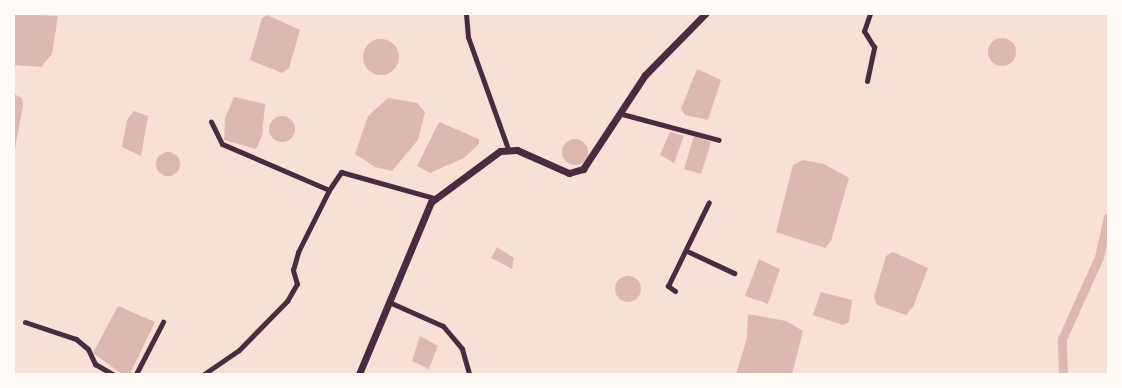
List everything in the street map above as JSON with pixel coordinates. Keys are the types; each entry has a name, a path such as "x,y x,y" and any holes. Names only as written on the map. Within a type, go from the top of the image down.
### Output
{"street":[{"path":"466,14 468,37 508,149"},
{"path":"359,374 423,214 434,198 483,161 508,149 574,173 589,163 622,114 645,75 705,14"},
{"path":"867,81 874,47 864,31 870,14"},
{"path":"622,114 720,140"},
{"path":"212,121 222,144 329,190"},
{"path":"204,374 239,350 287,301 296,284 293,270 298,252 329,190 341,172 434,198"},
{"path":"675,291 668,286 688,252 709,202"},
{"path":"688,252 734,273"},
{"path":"389,302 443,326 462,349 469,374"},
{"path":"25,322 76,339 88,349 95,364 112,374"},
{"path":"136,374 163,322"}],"shaded area":[{"path":"14,14 58,16 52,54 41,67 14,65"},
{"path":"267,15 300,30 289,68 282,73 250,60 262,18"},
{"path":"1002,38 1012,42 1016,52 1012,62 1002,66 992,62 988,52 992,42"},
{"path":"381,39 388,40 394,44 398,50 398,64 394,70 388,74 381,75 374,74 368,70 364,64 363,57 364,50 368,44 374,40"},
{"path":"697,69 721,80 708,120 685,115 681,109"},
{"path":"14,94 22,98 23,105 14,154"},
{"path":"234,97 265,104 262,136 256,149 224,140 225,118"},
{"path":"388,98 417,103 425,112 418,140 392,171 375,167 355,154 368,116"},
{"path":"134,111 148,116 141,156 122,147 127,120"},
{"path":"282,116 291,120 295,129 291,138 282,142 273,138 269,129 273,120"},
{"path":"439,122 479,139 479,144 464,158 430,173 417,166"},
{"path":"670,132 684,136 674,163 660,155"},
{"path":"694,136 711,142 701,174 684,169"},
{"path":"575,139 584,143 588,152 584,161 575,165 566,161 562,152 566,143"},
{"path":"168,152 176,156 180,164 176,172 168,176 160,172 156,164 160,156"},
{"path":"803,160 824,164 849,178 831,241 825,248 776,232 793,165"},
{"path":"497,247 514,258 512,269 491,258"},
{"path":"893,252 928,268 913,307 906,315 877,305 874,297 886,256"},
{"path":"759,259 780,269 768,304 745,296"},
{"path":"628,276 637,280 641,289 637,298 628,302 619,298 615,289 619,280"},
{"path":"821,292 852,300 849,322 843,325 813,315"},
{"path":"118,306 155,322 130,374 122,374 93,353"},
{"path":"748,314 786,321 803,331 792,374 736,374 747,338"},
{"path":"420,336 438,346 429,369 412,361"}],"waterway":[{"path":"1063,374 1062,339 1099,257 1108,217"}]}
